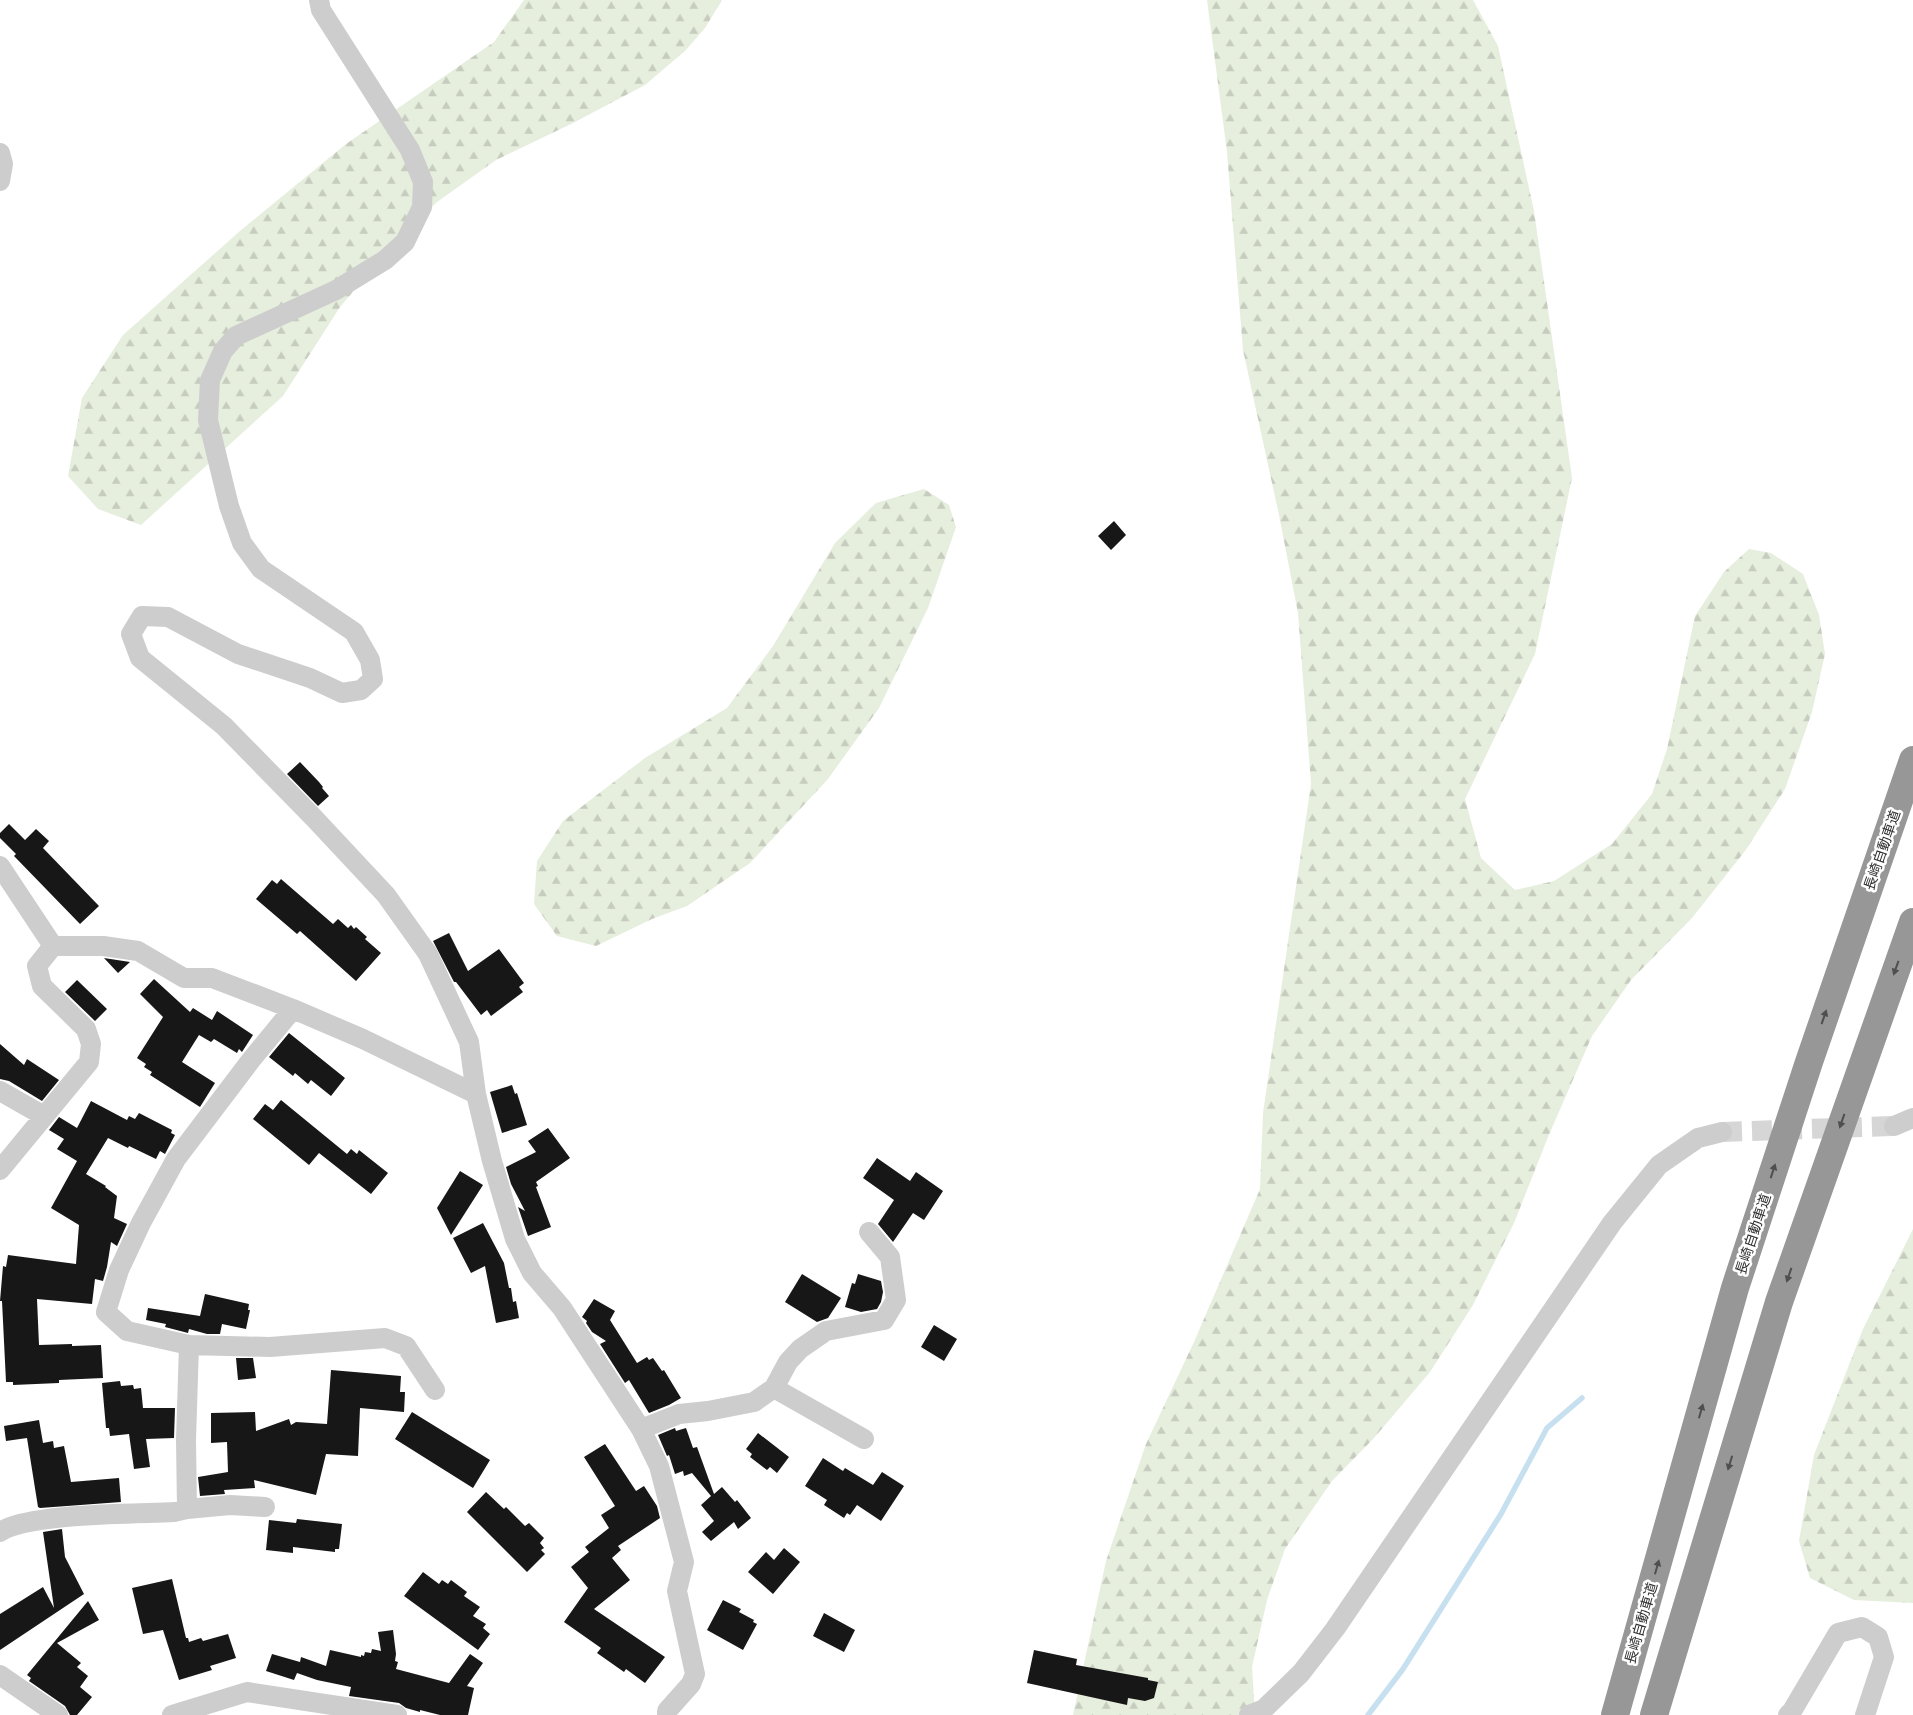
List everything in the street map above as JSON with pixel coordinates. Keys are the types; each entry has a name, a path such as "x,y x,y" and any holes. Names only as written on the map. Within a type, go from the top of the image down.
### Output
{"highway":[{"name":"長崎自動車道","path":"1615,1715 1735,1288 1809,1062 1913,760"},
{"path":"1654,1715 1779,1302 1913,922"}],"street":[{"path":"319,0 321,10 410,150 423,182 422,207 406,242 385,260 336,290 236,336 224,351 210,380 208,420 229,506 242,543 261,570 354,632 370,660 373,679 361,690 342,693 310,678 238,654 168,617 142,616 131,634 140,658 224,726 314,818 386,895 428,954 469,1042 476,1094 492,1161 515,1239 532,1273 562,1308 641,1429 659,1466 684,1562 677,1591 695,1674 691,1684 667,1711 667,1715"},
{"path":"0,153 3,164 0,181"},
{"path":"0,866 53,946"},
{"path":"53,946 103,946 138,951 184,978 212,978 364,1039 476,1094"},
{"path":"0,1170 89,1062 91,1044 86,1029 42,986 37,966 53,946"},
{"path":"293,1009 251,1060 176,1159 141,1223 119,1270 106,1312 127,1331 189,1345 270,1347 385,1338 406,1346 435,1390"},
{"path":"0,1091 44,1116"},
{"path":"1894,1126 1913,1118"},
{"path":"1248,1715 1264,1709 1301,1673 1335,1629 1612,1223 1659,1166 1698,1138 1722,1132"},
{"path":"641,1429 679,1414 708,1411 754,1402 774,1388 788,1362 800,1349 826,1331 884,1320 896,1300 890,1257 870,1232"},
{"path":"187,1508 186,1440 189,1345"},
{"path":"774,1388 864,1439"},
{"path":"3,1525 54,1518 174,1512 187,1508 230,1504 265,1507"},
{"path":"1788,1715 1838,1633 1862,1627 1878,1637 1884,1657 1865,1715"},
{"path":"0,1675 58,1715"},
{"path":"174,1715 247,1692 292,1707 397,1715"}],"green space":[{"path":"524,0 722,0 705,28 685,51 645,85 573,123 496,160 437,202 386,253 340,307 283,396 141,525 98,509 68,476 82,398 123,335 240,231 346,144 494,42"},
{"path":"1207,0 1473,0 1498,46 1534,211 1572,478 1535,654 1465,799 1481,858 1515,890 1554,881 1612,844 1652,794 1667,749 1695,616 1724,572 1749,549 1771,553 1803,574 1819,615 1825,654 1812,712 1785,789 1745,851 1692,918 1631,980 1592,1036 1548,1137 1514,1223 1473,1305 1430,1372 1374,1438 1332,1481 1285,1549 1267,1600 1252,1667 1255,1715 1073,1715 1106,1561 1146,1444 1194,1342 1260,1189 1263,1113 1311,784 1298,613 1243,350 1227,152"},
{"path":"924,489 949,505 956,527 928,608 879,708 828,779 750,863 687,906 652,919 596,946 557,936 534,904 537,861 563,821 645,758 727,708 773,646 835,543 876,503"},
{"path":"1913,1229 1913,1603 1854,1600 1810,1578 1799,1541 1814,1455 1863,1329"}],"building":[{"path":"1114,521 1126,535 1111,550 1098,536"},
{"path":"300,762 329,796 318,806 287,774"},
{"path":"9,824 25,840 36,829 49,841 43,848 99,906 80,924 14,856 16,854 0,838 0,833"},
{"path":"281,879 333,924 338,919 348,928 351,925 354,929 356,927 367,937 365,939 381,953 356,981 300,931 297,934 256,899 272,880 277,884"},
{"path":"449,933 468,971 499,949 524,983 519,987 523,992 491,1016 487,1010 481,1015 456,982 454,982 433,941"},
{"path":"104,958 130,962 118,973"},
{"path":"154,979 190,1012 193,1008 212,1020 217,1011 253,1035 242,1052 239,1049 237,1053 214,1039 211,1042 199,1035 182,1062 215,1083 200,1107 150,1075 152,1072 144,1067 146,1064 137,1058 163,1017 140,994"},
{"path":"77,980 107,1009 95,1021 65,992"},
{"path":"289,1033 345,1078 331,1096 311,1080 308,1084 295,1073 293,1076 269,1057"},
{"path":"0,1044 24,1065 27,1059 59,1080 42,1101 9,1081 0,1079"},
{"path":"512,1085 515,1094 517,1093 527,1125 502,1133 490,1092"},
{"path":"281,1100 347,1154 351,1149 357,1154 359,1150 388,1173 371,1194 319,1153 309,1165 253,1119 265,1104 273,1110"},
{"path":"91,1101 127,1120 129,1116 135,1119 139,1113 172,1130 171,1133 175,1135 165,1154 160,1151 156,1159 108,1138 86,1174 106,1186 117,1196 114,1218 127,1224 117,1246 111,1242 103,1281 95,1279 92,1304 37,1299 39,1345 101,1345 103,1378 59,1380 59,1383 13,1385 13,1382 6,1382 2,1301 0,1301 3,1266 6,1267 8,1255 76,1264 79,1225 51,1208 77,1161 57,1149 64,1139 49,1130 59,1117 77,1128"},
{"path":"548,1128 570,1158 536,1182 538,1186 536,1187 551,1227 528,1236 518,1207 525,1211 511,1184 506,1167 536,1152 528,1141"},
{"path":"877,1158 910,1181 916,1172 943,1191 924,1220 913,1213 893,1242 878,1224 894,1200 863,1178"},
{"path":"460,1171 483,1185 451,1235 437,1208"},
{"path":"483,1223 504,1263 509,1288 511,1288 513,1302 516,1301 519,1318 496,1323 485,1266 471,1273 453,1238"},
{"path":"802,1274 841,1298 828,1318 817,1322 785,1302"},
{"path":"858,1274 881,1281 883,1292 877,1309 861,1312 845,1307 852,1283 855,1284"},
{"path":"205,1294 249,1304 248,1310 250,1310 246,1329 222,1324 220,1334 207,1334 189,1329 188,1333 165,1327 166,1324 146,1320 148,1308 200,1316"},
{"path":"594,1299 615,1311 610,1320 637,1363 647,1357 649,1360 653,1358 662,1371 664,1370 681,1398 649,1413 629,1380 625,1383 600,1344 606,1341 592,1332 586,1323 587,1321 582,1317"},
{"path":"934,1325 957,1339 944,1361 921,1347"},
{"path":"236,1358 253,1358 256,1378 238,1380"},
{"path":"331,1370 401,1376 400,1392 405,1392 404,1412 360,1408 358,1456 326,1454 316,1495 254,1480 255,1488 224,1490 225,1494 200,1496 198,1477 228,1472 227,1442 211,1443 211,1413 255,1412 256,1431 289,1419 291,1425 296,1422 327,1424"},
{"path":"120,1381 121,1386 133,1385 134,1389 141,1388 143,1408 175,1408 174,1438 146,1439 150,1467 134,1469 129,1434 110,1436 109,1428 106,1428 102,1383"},
{"path":"412,1412 490,1460 473,1488 395,1439"},
{"path":"39,1420 43,1443 53,1441 54,1448 64,1446 71,1482 119,1478 121,1502 38,1507 27,1438 6,1441 4,1426"},
{"path":"675,1428 676,1431 686,1428 693,1448 697,1447 714,1494 722,1487 735,1502 737,1500 751,1518 738,1529 734,1522 711,1541 702,1532 714,1521 701,1505 711,1496 692,1473 684,1476 683,1471 675,1474 669,1455 667,1456 658,1435"},
{"path":"758,1433 789,1457 777,1473 770,1467 767,1470 750,1457 752,1454 746,1449"},
{"path":"605,1444 636,1491 644,1486 657,1506 660,1518 618,1546 621,1550 612,1558 630,1580 594,1609 665,1657 645,1683 626,1669 624,1672 597,1653 601,1648 564,1622 588,1588 571,1567 589,1552 585,1547 609,1528 601,1515 615,1506 584,1457"},
{"path":"823,1458 843,1471 845,1468 873,1485 882,1472 904,1486 881,1521 857,1505 850,1515 847,1513 844,1518 824,1505 827,1500 805,1486"},
{"path":"486,1492 504,1509 506,1507 525,1526 529,1523 544,1538 540,1543 544,1548 541,1550 545,1554 527,1572 467,1512"},
{"path":"297,1519 342,1524 339,1549 335,1549 335,1552 293,1547 293,1553 266,1550 269,1520 296,1523"},
{"path":"62,1529 65,1557 84,1594 0,1650 0,1614 43,1587 54,1608 43,1532"},
{"path":"784,1548 800,1562 773,1594 748,1572 766,1552 774,1560"},
{"path":"423,1572 439,1584 442,1580 448,1584 451,1580 467,1592 464,1596 480,1607 473,1616 486,1624 483,1628 490,1634 478,1650 404,1596"},
{"path":"172,1579 186,1638 188,1638 189,1642 201,1638 203,1641 228,1634 236,1658 210,1666 212,1670 179,1680 163,1630 143,1634 132,1588"},
{"path":"723,1600 741,1609 739,1612 754,1620 753,1622 757,1624 743,1650 707,1630"},
{"path":"88,1601 99,1620 57,1643 81,1663 77,1667 88,1676 80,1687 92,1697 77,1715 70,1715 65,1706 29,1681 31,1678 27,1675"},
{"path":"824,1613 855,1630 844,1652 813,1636"},
{"path":"393,1630 395,1661 398,1662 396,1669 449,1683 470,1654 483,1663 467,1686 474,1688 468,1715 440,1715 420,1710 420,1712 406,1708 399,1703 349,1696 351,1687 317,1680 297,1673 294,1680 266,1671 272,1654 300,1662 301,1657 326,1666 330,1650 361,1657 361,1655 364,1656 365,1652 371,1653 372,1649 381,1651 378,1632"},
{"path":"1034,1650 1077,1659 1076,1665 1148,1678 1148,1680 1158,1682 1154,1698 1145,1701 1128,1698 1127,1705 1027,1683"}],"waterway":[{"path":"1368,1715 1403,1669 1501,1514 1547,1428 1582,1398"}],"tunnel":[{"path":"1722,1132 1894,1126"}]}
